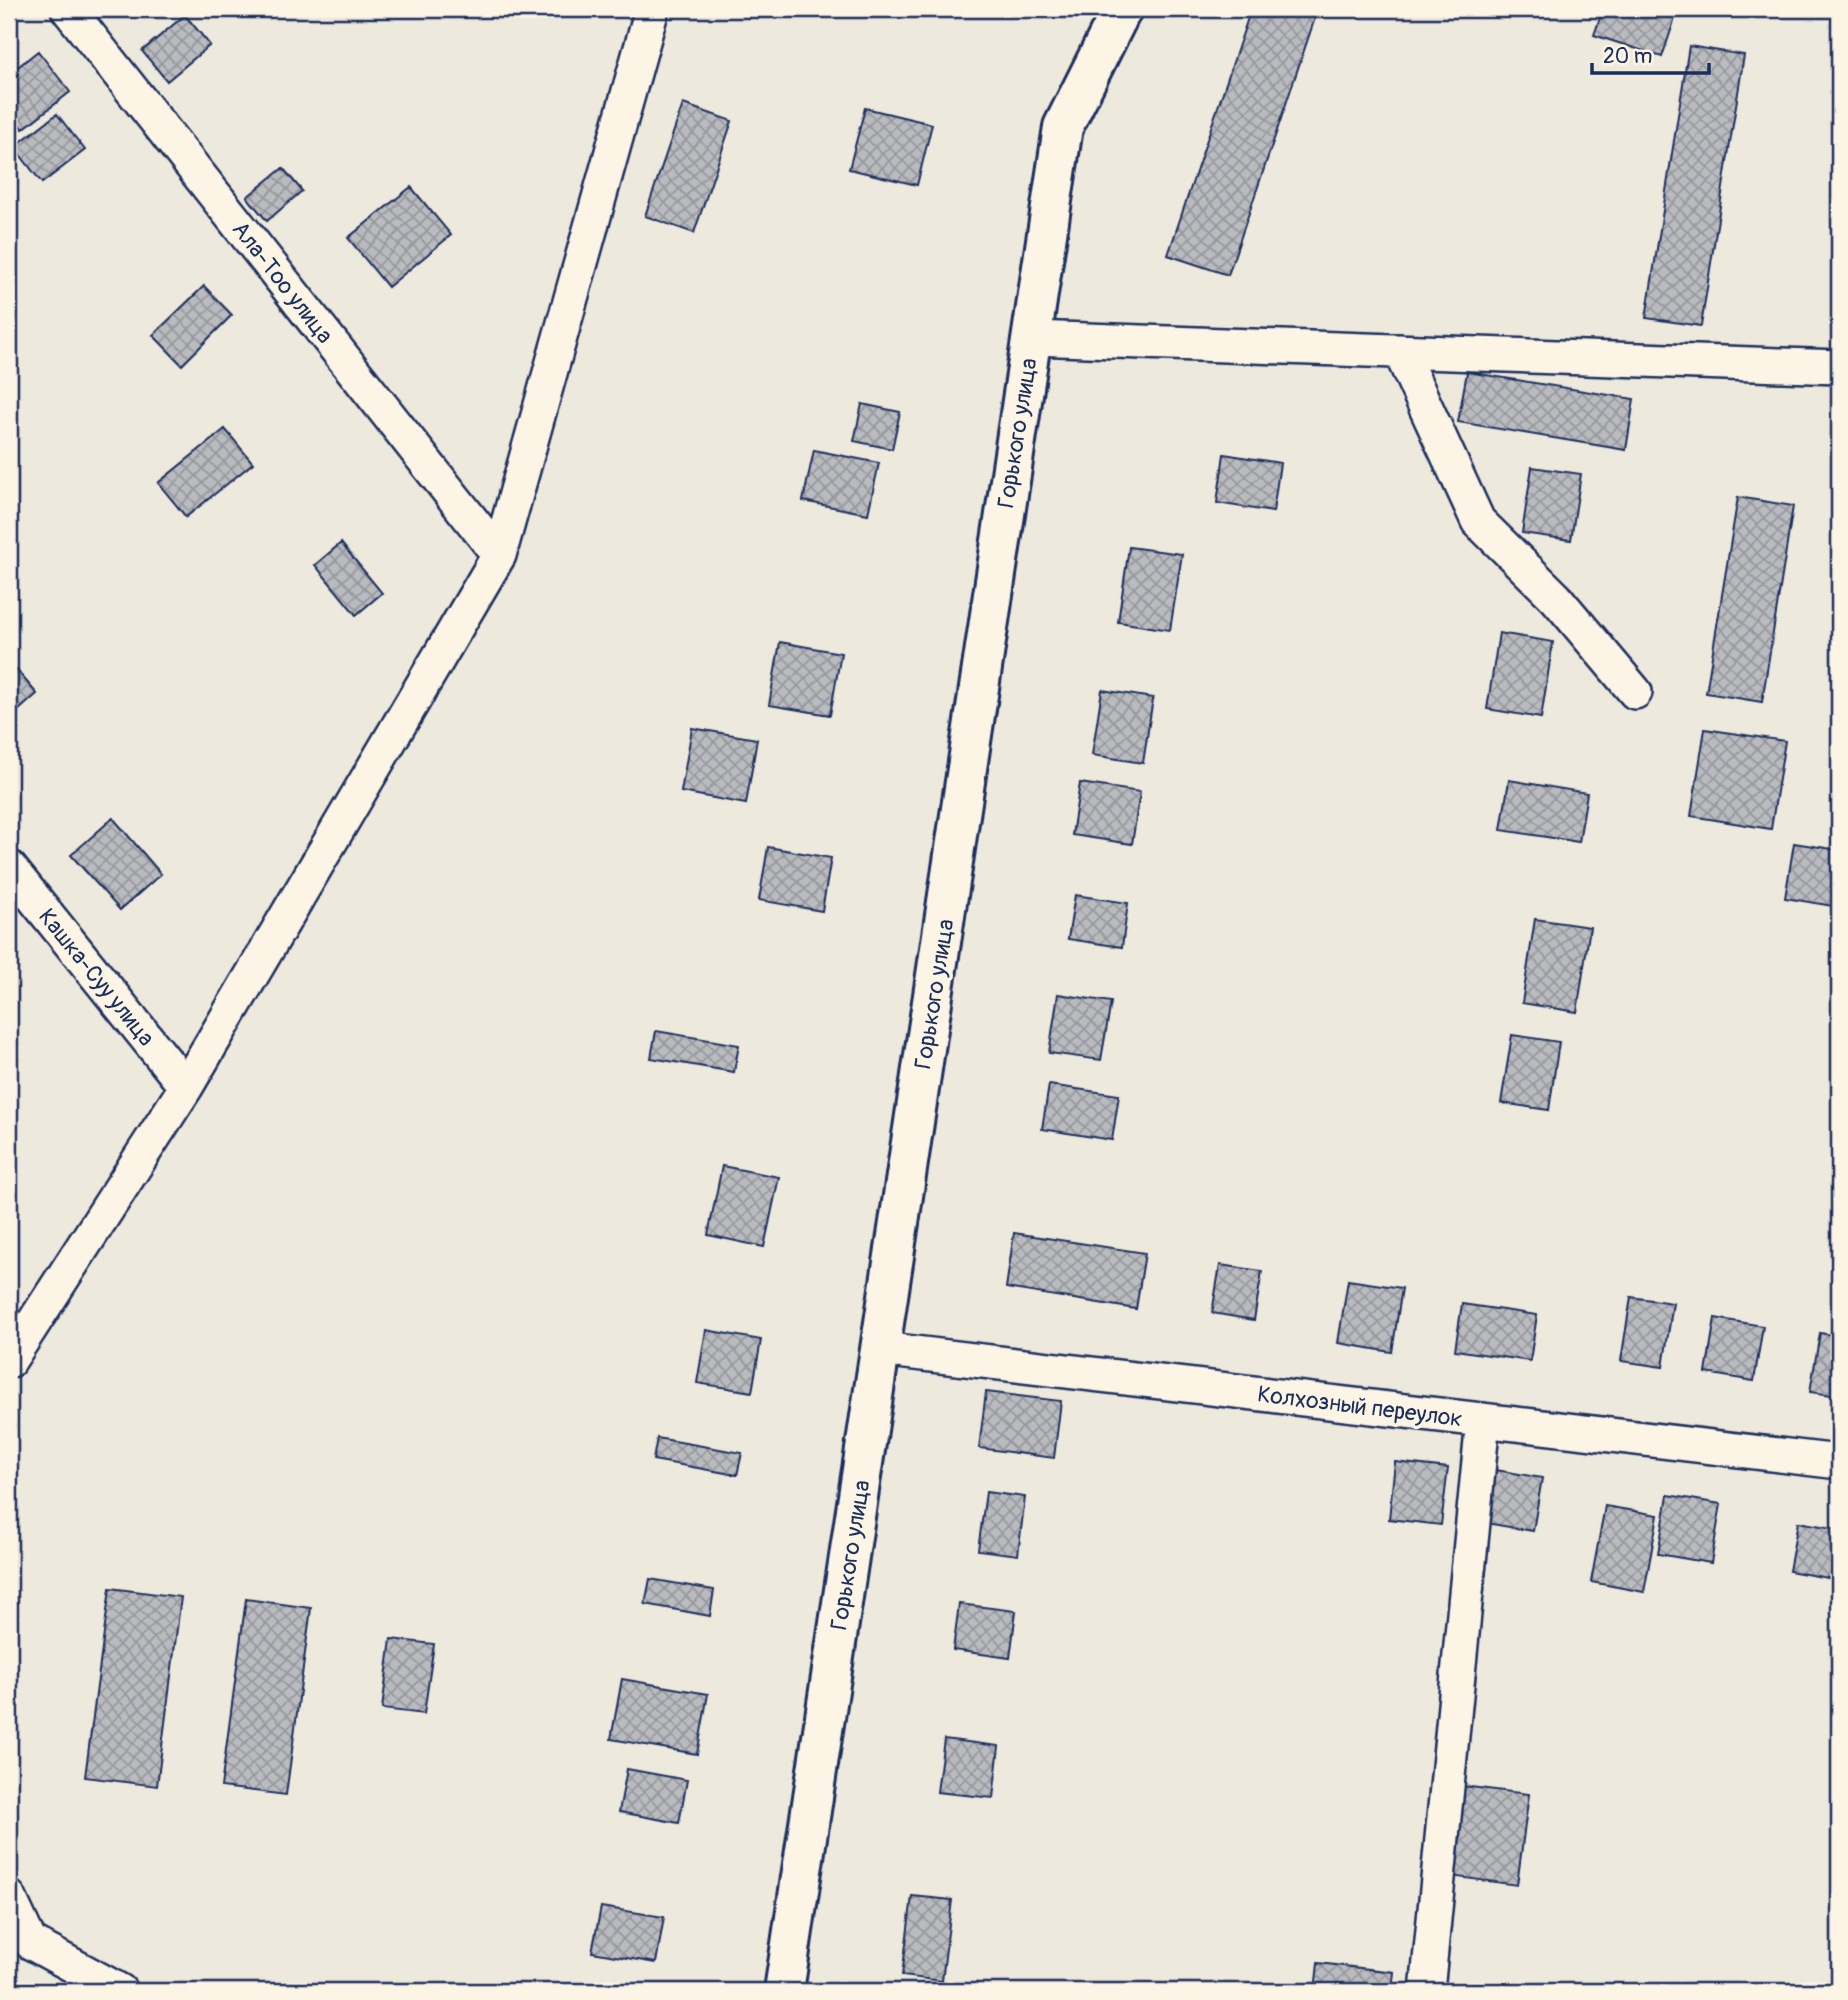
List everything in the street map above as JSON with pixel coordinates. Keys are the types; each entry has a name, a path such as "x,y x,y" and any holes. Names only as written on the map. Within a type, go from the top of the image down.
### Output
{"street":[{"name":"Ала-Тоо улица","path":"68,9 499,555"},
{"path":"9,1361 186,1087 499,555 652,9"},
{"name":"Горького улица","path":"784,1991 1063,127 1122,9"},
{"path":"1032,338 1839,367"},
{"path":"1400,351 1478,521 1556,598 1635,692"},
{"name":"Кашка-Суу улица","path":"9,867 186,1087"},
{"name":"Колхозный переулок","path":"880,1349 1839,1462"},
{"path":"1427,1991 1483,1420"},
{"path":"9,1897 30,1942 120,1991"}],"building":[{"path":"1251,9 1318,9 1228,275 1168,255"},
{"path":"1603,9 1678,9 1662,57 1594,35"},
{"path":"185,15 210,45 167,81 142,51"},
{"path":"1689,46 1744,55 1701,326 1646,318"},
{"path":"38,51 70,92 23,129 9,111 9,74"},
{"path":"683,104 732,121 694,233 645,216"},
{"path":"865,108 932,124 917,185 849,169"},
{"path":"57,114 85,150 42,183 14,147"},
{"path":"283,168 302,191 267,221 247,197"},
{"path":"411,187 451,235 388,287 348,238"},
{"path":"204,286 232,315 182,365 153,335"},
{"path":"1467,372 1634,399 1626,450 1458,422"},
{"path":"862,404 900,412 892,449 854,441"},
{"path":"225,429 253,463 186,517 158,483"},
{"path":"814,450 879,463 868,514 803,501"},
{"path":"1224,454 1280,463 1273,512 1217,503"},
{"path":"1532,467 1581,474 1571,540 1522,533"},
{"path":"1738,497 1793,506 1762,702 1706,693"},
{"path":"341,543 382,593 356,615 315,565"},
{"path":"1129,547 1182,554 1170,630 1118,622"},
{"path":"1499,633 1553,642 1541,718 1487,709"},
{"path":"780,642 841,653 830,715 769,705"},
{"path":"9,661 37,694 9,719"},
{"path":"1102,690 1153,698 1143,763 1092,755"},
{"path":"692,728 757,739 746,804 681,792"},
{"path":"1705,729 1785,741 1771,829 1691,816"},
{"path":"1509,780 1587,793 1579,842 1501,830"},
{"path":"1080,783 1140,792 1132,844 1072,835"},
{"path":"113,818 161,874 120,910 71,855"},
{"path":"1794,843 1839,850 1839,907 1785,898"},
{"path":"768,847 831,858 822,911 759,900"},
{"path":"1075,895 1128,903 1122,947 1068,939"},
{"path":"1535,919 1590,927 1577,1012 1522,1003"},
{"path":"1058,994 1111,1002 1101,1060 1049,1053"},
{"path":"656,1031 739,1045 734,1072 651,1058"},
{"path":"1512,1035 1559,1042 1549,1110 1501,1103"},
{"path":"1049,1085 1119,1095 1112,1140 1042,1129"},
{"path":"722,1166 779,1177 764,1247 708,1235"},
{"path":"1014,1233 1145,1253 1136,1309 1006,1288"},
{"path":"1220,1265 1262,1271 1254,1320 1212,1313"},
{"path":"1348,1280 1402,1288 1392,1352 1338,1343"},
{"path":"1631,1297 1673,1303 1663,1367 1621,1361"},
{"path":"1462,1304 1537,1315 1530,1361 1455,1350"},
{"path":"1715,1318 1763,1326 1754,1381 1706,1373"},
{"path":"706,1330 761,1340 752,1392 697,1383"},
{"path":"1820,1333 1839,1336 1839,1396 1810,1392"},
{"path":"986,1392 1061,1401 1054,1458 979,1448"},
{"path":"657,1438 742,1453 737,1475 653,1460"},
{"path":"1395,1462 1448,1468 1441,1525 1389,1519"},
{"path":"1496,1470 1542,1478 1533,1531 1486,1523"},
{"path":"986,1492 1025,1497 1018,1555 978,1550"},
{"path":"1668,1495 1721,1504 1711,1563 1658,1554"},
{"path":"1605,1506 1658,1515 1644,1592 1591,1582"},
{"path":"1798,1522 1839,1529 1839,1580 1789,1571"},
{"path":"650,1579 714,1590 710,1616 645,1604"},
{"path":"110,1588 181,1597 157,1786 85,1777"},
{"path":"246,1599 311,1608 286,1795 221,1787"},
{"path":"959,1604 1016,1611 1010,1658 953,1650"},
{"path":"391,1639 434,1644 424,1714 382,1709"},
{"path":"622,1679 708,1694 697,1754 611,1739"},
{"path":"944,1739 999,1746 993,1798 937,1792"},
{"path":"627,1769 687,1780 679,1823 619,1812"},
{"path":"1462,1786 1529,1794 1517,1885 1450,1876"},
{"path":"912,1896 952,1900 942,1981 902,1976"},
{"path":"601,1907 664,1917 656,1963 592,1952"},
{"path":"1318,1963 1394,1972 1392,1991 1315,1991"}]}
